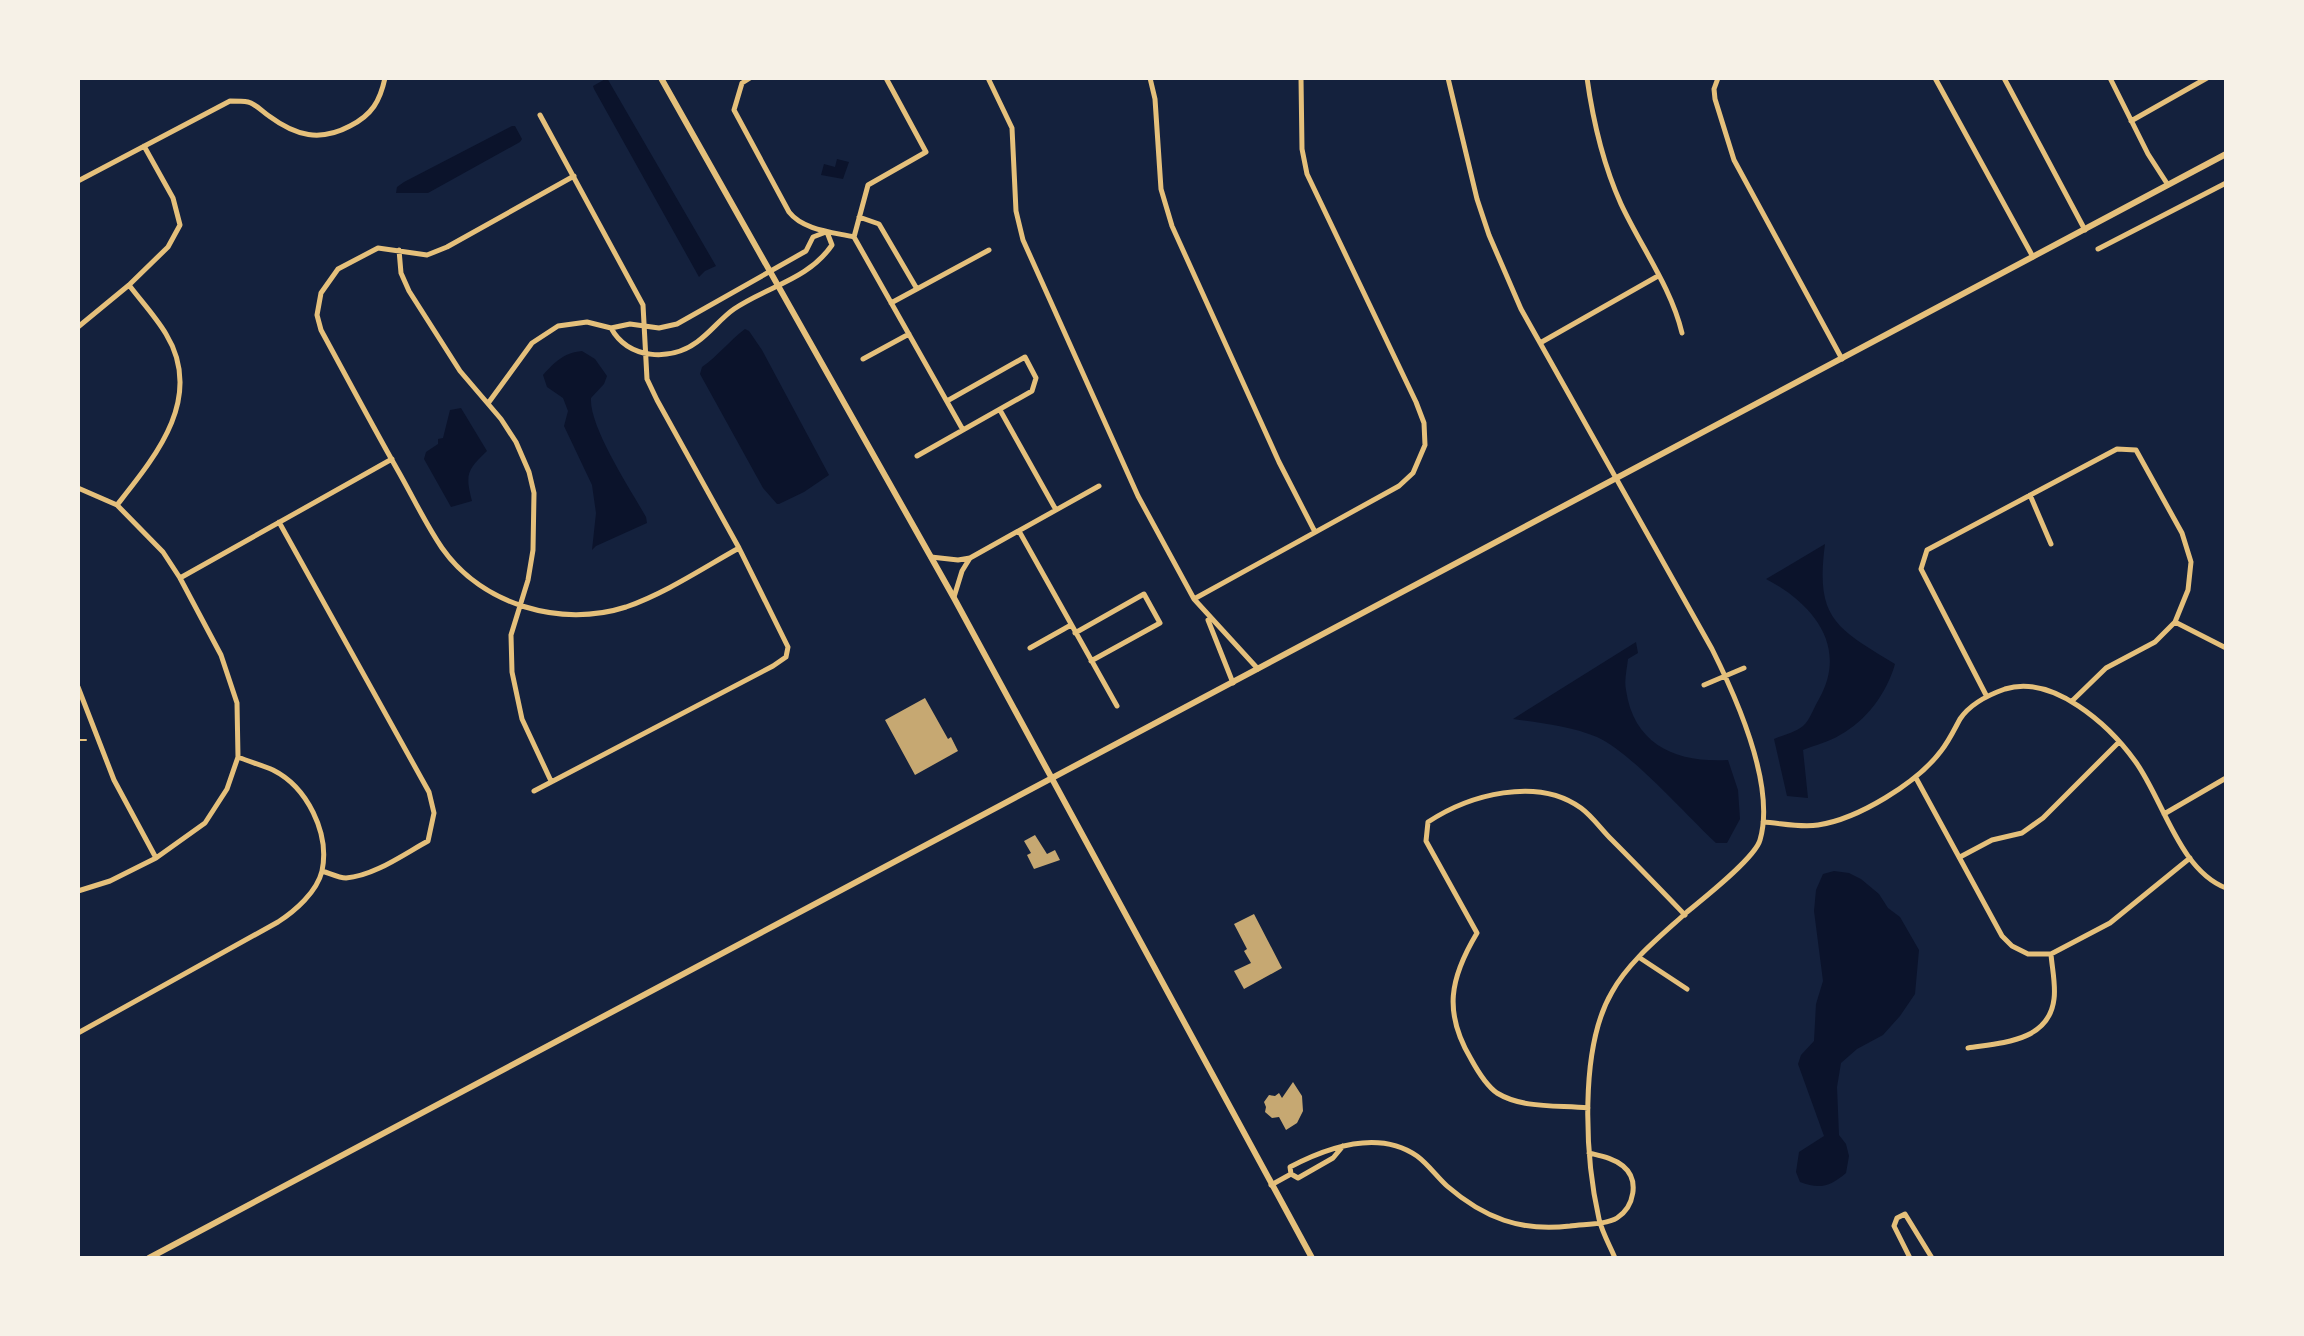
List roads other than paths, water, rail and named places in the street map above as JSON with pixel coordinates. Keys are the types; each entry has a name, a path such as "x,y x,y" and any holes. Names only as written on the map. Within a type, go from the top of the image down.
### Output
{"main road":[{"path":"661,78 954,598 1312,1258"},
{"path":"149,1258 2226,154"}],"street":[{"path":"78,181 230,101 251,103 281,125 312,138 337,133 365,118 380,100 385,78"},
{"path":"750,78 742,83 734,110 797,221 854,237"},
{"path":"886,78 926,152 871,182 854,237 963,430"},
{"path":"988,78 1012,128 1016,211 1028,254 1138,496 1194,599 1259,670"},
{"path":"1150,78 1155,99 1161,189 1172,226 1279,462 1315,532"},
{"path":"1194,599 1399,486 1413,473 1425,445 1424,423 1416,402 1307,174 1302,149 1301,78"},
{"path":"1448,78 1467,166 1489,235 1521,309 1726,676 1739,706 1762,784 1760,843 1640,958 1612,991 1599,1022 1588,1108 1589,1153 1599,1222 1615,1258"},
{"path":"1587,78 1604,157 1621,202 1676,309 1682,333"},
{"path":"1718,78 1714,89 1715,99 1734,160 1842,359"},
{"path":"1935,78 2033,257"},
{"path":"2004,78 2085,230"},
{"path":"2110,78 2168,185"},
{"path":"2131,121 2207,78"},
{"path":"534,791 786,657 787,641 647,379 643,305 540,115"},
{"path":"78,327 129,285 168,247 180,225 173,198 144,146"},
{"path":"574,176 447,247 427,255 378,248 338,269 321,293 317,315 321,330 443,548 480,585 500,597 561,616 584,615 626,606 654,594 739,548"},
{"path":"2098,249 2226,183"},
{"path":"859,217 879,224 917,289"},
{"path":"489,402 522,354 532,343 558,326 602,324 611,328 630,324 659,328 685,321 806,251 813,237 827,231"},
{"path":"611,328 617,339 645,355 682,351 707,334 733,309 779,287 824,257 832,245 827,231"},
{"path":"399,250 401,273 435,335 460,371 489,402 516,442 529,472 534,493 533,550 511,635 516,696 522,719 551,781"},
{"path":"891,303 989,250"},
{"path":"1540,343 1658,276"},
{"path":"117,505 173,425 180,395 177,358 167,335 129,285"},
{"path":"863,359 909,334"},
{"path":"917,456 1032,391 1036,378 1025,357 947,401"},
{"path":"1000,410 1056,510"},
{"path":"1986,695 1921,569 1927,550 2117,449 2136,450 2182,533 2191,562 2188,590 2175,622 2155,642 2106,668 2072,701"},
{"path":"180,578 392,459"},
{"path":"931,557 970,558 1099,486"},
{"path":"78,488 117,505 163,552 180,578 221,655 237,703 238,757 227,789 205,823 156,858 110,881 78,891"},
{"path":"2030,495 2051,544"},
{"path":"279,522 429,792 434,813 428,841 384,864 345,878 322,871"},
{"path":"1019,531 1117,706"},
{"path":"954,598 962,571 970,558"},
{"path":"1075,633 1144,594 1160,623 1091,661"},
{"path":"1206,615 1233,683"},
{"path":"2175,622 2226,648"},
{"path":"1030,648 1071,625"},
{"path":"1704,685 1744,668"},
{"path":"1763,822 1817,825 1859,812 1916,778 1942,751 1963,715 1986,695 2019,685 2048,689 2072,701 2119,742 2137,763 2190,858 2214,884 2226,888"},
{"path":"78,687 114,780 156,858"},
{"path":"1960,857 1992,840 2022,833 2043,818 2119,742"},
{"path":"78,1033 278,922 299,907 322,871 322,840 307,801 275,771 238,757"},
{"path":"1916,778 2002,936 2012,946 2028,954 2051,954 2110,923 2190,858"},
{"path":"2164,814 2226,778"},
{"path":"1588,1108 1523,1103 1496,1092 1476,1070 1460,1041 1452,1010 1454,981 1462,958 1477,933 1426,841 1428,822 1444,811 1484,796 1524,790 1550,795 1580,807 1685,915"},
{"path":"1968,1048 2026,1038 2038,1029 2049,1014 2054,999 2051,954"},
{"path":"1640,958 1687,989"},
{"path":"1291,1174 1290,1167 1319,1152 1344,1145 1383,1142 1417,1155 1446,1185 1482,1213 1517,1224 1550,1228 1612,1220 1628,1209 1634,1193 1632,1176 1609,1158 1589,1153"},
{"path":"1291,1174 1298,1178 1333,1158 1344,1145"},
{"path":"1271,1185 1291,1174"},
{"path":"1910,1258 1894,1226 1897,1218 1905,1214 1932,1258"}],"water":[{"path":"607,78 716,266 699,277 594,89 593,86"},
{"path":"512,126 522,139 520,142 428,193 396,193 397,187 404,182"},
{"path":"837,159 849,162 843,179 821,175 824,164 835,167"},
{"path":"745,329 762,350 829,475 779,504 763,488 700,374 702,367"},
{"path":"582,351 595,359 607,376 591,398 592,410 604,441 647,523 592,550 596,513 592,485 564,426 568,411 563,398 547,387 543,375 560,359"},
{"path":"461,408 487,451 469,473 472,501 451,507 424,459 426,452 438,444 438,439 443,438 450,410"},
{"path":"1825,544 1823,589 1834,619 1858,641 1895,664 1881,696 1867,714 1836,737 1803,750 1808,798 1787,796 1774,739 1797,730 1808,720 1827,680 1830,661 1828,644 1811,614 1798,600 1766,579"},
{"path":"1636,642 1638,653 1628,659 1625,682 1638,725 1649,738 1676,754 1728,760 1738,790 1740,819 1727,843 1716,843 1642,770 1611,745 1587,733 1513,719"},
{"path":"1834,871 1861,879 1879,894 1888,908 1900,917 1919,950 1915,994 1900,1016 1883,1035 1857,1049 1841,1063 1837,1087 1839,1135 1846,1144 1849,1156 1846,1173 1830,1184 1814,1186 1800,1182 1796,1172 1799,1152 1824,1136 1798,1064 1801,1055 1814,1041 1816,1004 1823,981 1814,911 1816,890 1823,874"}]}
